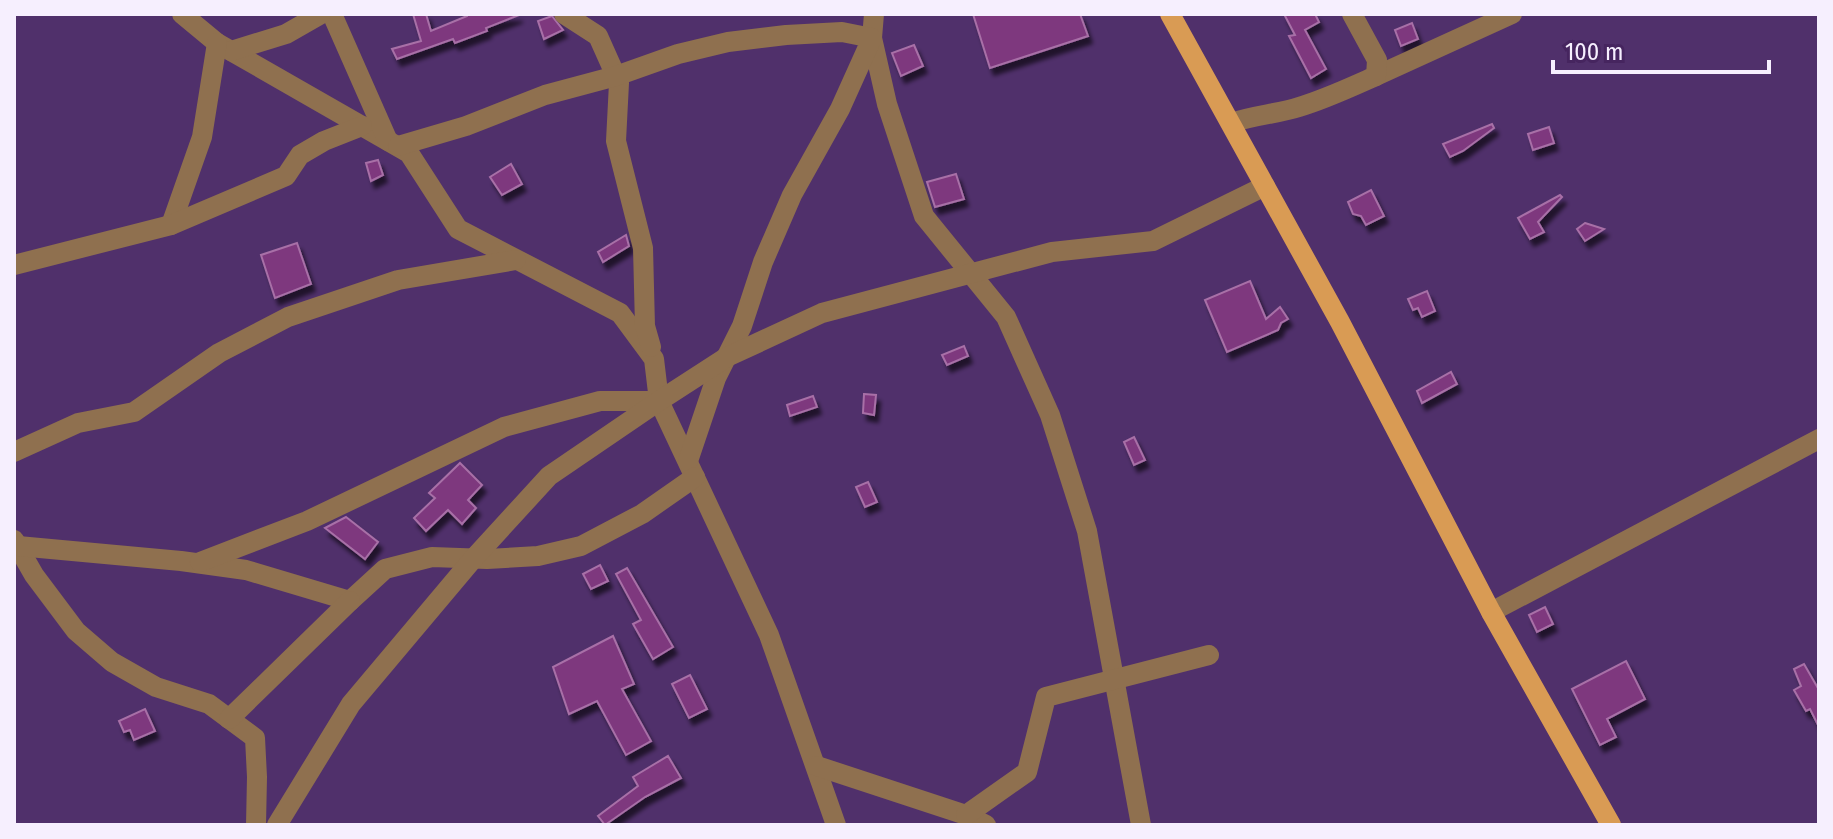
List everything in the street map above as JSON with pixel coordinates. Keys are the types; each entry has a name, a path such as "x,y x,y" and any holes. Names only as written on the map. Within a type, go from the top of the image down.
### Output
{"main road":[{"path":"1170,14 1340,322 1491,612 1611,825"}],"street":[{"path":"182,14 224,47 409,153 458,229 620,313 654,359"},
{"path":"224,47 286,34 321,14"},
{"path":"332,14 393,144"},
{"path":"564,14 598,36 619,83 616,141 643,248 645,326 654,359 659,401 769,635 836,825"},
{"path":"874,14 872,38 887,104 924,216 1006,317 1050,415 1087,531 1141,825"},
{"path":"1352,14 1377,60 1376,76"},
{"path":"1231,123 1302,106 1512,14"},
{"path":"393,144 466,126 545,95 728,42 842,32 872,38"},
{"path":"229,719 385,569 432,557 538,556 581,546 642,514 691,469 716,378 742,326 763,262 792,195 840,109 872,38"},
{"path":"171,225 202,137 224,47"},
{"path":"14,265 171,225 286,176 300,155 324,141 362,126"},
{"path":"277,825 351,704 473,559 549,476 727,357 822,313 1052,252 1153,241 1265,186"},
{"path":"14,452 78,423 134,412 219,353 288,317 398,280 516,260"},
{"path":"196,563 307,521 504,427 600,401 659,401"},
{"path":"1491,612 1819,439"},
{"path":"16,543 246,570 350,601"},
{"path":"16,543 34,575 76,631 112,662 156,687 209,704 255,738 256,825"},
{"path":"966,815 1027,772 1046,697 1209,655"},
{"path":"817,766 966,815 986,825"}],"building":[{"path":"413,14 426,14 431,31 467,14 519,15 455,43 453,39 397,59 392,49 421,41"},
{"path":"973,14 1080,14 1088,36 990,68"},
{"path":"1284,14 1315,14 1319,22 1305,30 1326,69 1311,78 1289,36 1295,35"},
{"path":"552,16 563,30 544,39 538,21"},
{"path":"1412,23 1418,39 1401,46 1395,30"},
{"path":"914,45 923,66 901,76 892,53"},
{"path":"1492,124 1494,128 1450,157 1443,144"},
{"path":"1549,127 1554,143 1533,150 1528,134"},
{"path":"378,160 383,175 371,181 366,163"},
{"path":"511,164 522,184 502,195 490,177"},
{"path":"956,174 964,199 935,207 927,182"},
{"path":"1371,190 1384,216 1366,225 1361,216 1353,214 1348,202"},
{"path":"1560,195 1562,197 1538,222 1544,232 1530,239 1518,218"},
{"path":"1585,223 1604,229 1585,241 1577,229"},
{"path":"626,235 629,246 603,262 598,252"},
{"path":"297,243 311,284 275,298 261,255"},
{"path":"1250,281 1266,319 1280,307 1288,319 1281,323 1278,330 1227,352 1205,300"},
{"path":"1427,291 1435,311 1422,317 1418,308 1413,310 1408,299"},
{"path":"964,346 968,356 947,365 942,355"},
{"path":"1451,372 1457,384 1422,403 1417,391"},
{"path":"864,394 876,395 874,415 863,413"},
{"path":"813,396 817,407 790,416 787,405"},
{"path":"1134,437 1145,460 1134,465 1124,442"},
{"path":"460,463 482,485 468,500 476,508 462,524 448,510 426,531 414,518 435,498 429,493"},
{"path":"868,482 877,502 865,507 856,487"},
{"path":"346,517 378,542 365,559 325,528"},
{"path":"600,565 608,581 591,589 583,574"},
{"path":"627,568 673,647 653,659 633,624 641,620 616,574"},
{"path":"1545,607 1553,624 1537,632 1529,615"},
{"path":"613,636 634,684 622,689 651,741 626,755 597,701 569,714 553,667"},
{"path":"1626,661 1645,699 1607,719 1616,737 1600,745 1572,689"},
{"path":"1804,664 1819,690 1819,727 1810,709 1806,711 1794,690 1801,686 1794,669"},
{"path":"690,675 707,709 689,718 672,684"},
{"path":"145,709 155,731 134,740 130,730 124,732 119,721"},
{"path":"668,756 681,778 645,797 605,825 598,816 638,786 633,777"}]}
